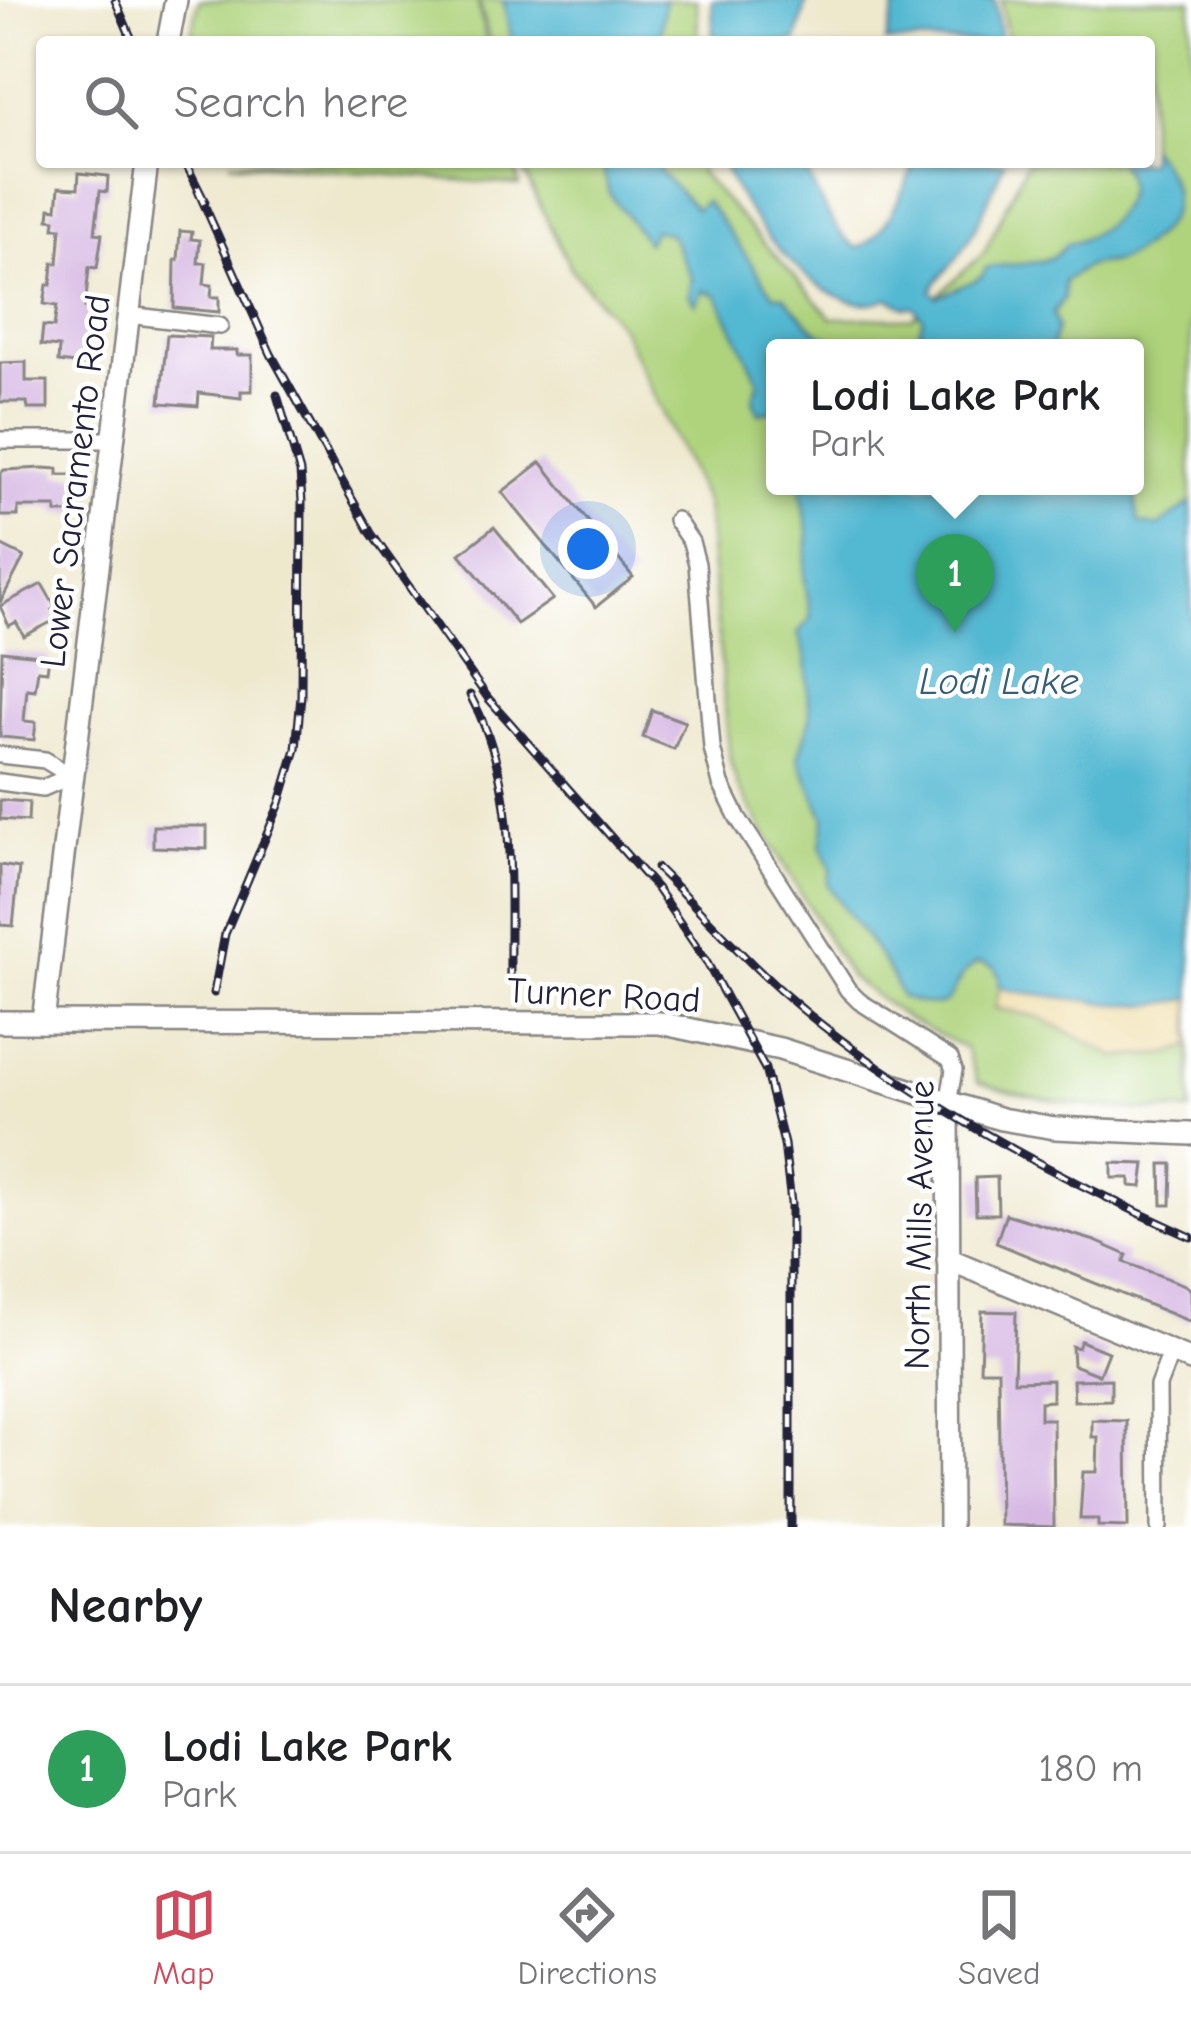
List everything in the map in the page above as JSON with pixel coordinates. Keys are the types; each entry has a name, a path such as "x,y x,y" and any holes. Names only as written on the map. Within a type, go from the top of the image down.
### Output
{"main road":[{"path":"169,36 176,0"},
{"name":"Lower Sacramento Road","path":"43,1022 146,168"},
{"name":"Turner Road","path":"0,1022 592,1020 660,1024 780,1049 948,1104 1055,1128 1191,1134"},
{"name":"North Mills Avenue","path":"948,1104 950,1527"},
{"path":"949,1259 1181,1356"}],"street":[{"path":"128,315 220,326"},
{"path":"0,440 112,440"},
{"name":"North Mills Avenue","path":"676,520 698,564 712,748 728,800 848,990 950,1058 954,1070 948,1104"},
{"path":"0,755 45,760 71,776"},
{"path":"0,782 43,788 71,776"},
{"path":"1159,1527 1158,1394 1181,1356"}],"green space":[{"path":"199,0 477,0 485,36 191,36"},
{"path":"479,0 697,0 698,36 488,36"},
{"path":"1001,0 1191,0 1191,1111 1083,1105 978,1082 966,1049 906,1018 850,977 738,787 730,761 706,504 622,328 571,269 522,168 700,168 832,318 912,318 984,253 1024,168 1155,168 1155,36 1007,36"},
{"path":"305,168 515,168 519,185"}],"sand":[{"path":"1191,978 1191,1046 1167,1054 1117,1057 1039,1017 995,1008 1002,979"}],"water":[{"path":"503,0 665,0 658,36 511,36"},
{"path":"712,0 807,0 798,36 713,36"},
{"path":"897,0 995,0 1000,36 888,36"},
{"path":"1155,155 1170,180 1173,209 1157,234 1125,258 1088,266 1064,281 1064,298 1053,313 1054,339 917,339 923,318 914,307 888,298 864,303 839,297 813,282 766,235 725,168 805,168 833,222 858,248 891,215 912,168 1002,168 968,241 931,291 937,297 982,277 986,268 1050,258 1067,244 1093,234 1123,202 1121,168 1155,168"},
{"path":"603,168 659,168 696,209 705,201 774,295 784,296 821,334 836,339 766,339 766,412 759,413 753,400 759,381 717,295 703,290 696,304 689,295 692,279 670,234 654,229 647,243 609,193"},
{"name":"Lodi Lake","path":"802,495 1136,495 1139,523 1158,527 1191,503 1191,999 1114,1004 1012,991 999,987 994,967 979,962 945,1002 936,1005 901,997 886,967 828,884 831,869 821,845 825,818 798,758 810,719 806,658 798,633 811,618 804,574 809,535"}],"building":[{"path":"79,173 108,176 107,192 100,191 95,233 102,234 97,268 89,267 85,309 92,311 90,326 85,325 84,365 58,362 59,347 41,345 43,326 54,327 57,306 44,304 53,263 58,263 61,228 54,228 55,220 49,219 50,208 57,209 59,187 78,188"},
{"path":"180,231 192,232 191,239 200,240 198,263 206,263 204,284 212,285 211,297 219,297 219,312 174,308"},
{"path":"167,335 211,337 210,350 252,355 252,391 241,391 241,398 199,393 198,406 160,403"},
{"path":"26,362 26,381 48,381 48,409 28,409 27,402 0,402 0,363"},
{"path":"541,462 633,577 596,607 502,492"},
{"path":"58,469 58,475 77,475 76,513 56,513 56,507 18,507 18,516 0,516 0,474"},
{"path":"494,527 553,599 517,624 460,554"},
{"path":"0,545 24,557 0,603"},
{"path":"42,584 57,619 24,636 16,622 9,626 0,606"},
{"path":"2,651 49,656 47,671 38,670 35,690 27,689 24,721 36,722 34,740 0,737"},
{"path":"652,710 685,722 674,749 643,737"},
{"path":"0,800 29,802 28,821 0,819"},
{"path":"153,826 207,826 207,849 153,847"},
{"path":"0,865 19,868 13,926 0,925"},
{"path":"1112,1163 1145,1164 1142,1187 1130,1186 1130,1178 1112,1178"},
{"path":"1161,1164 1172,1164 1171,1205 1162,1205"},
{"path":"997,1177 998,1214 976,1214 975,1178"},
{"path":"1006,1214 1095,1241 1127,1255 1124,1262 1185,1285 1191,1290 1191,1322 996,1243"},
{"path":"982,1311 1016,1312 1014,1381 1052,1380 1052,1401 1040,1402 1040,1419 1053,1419 1054,1527 1000,1525 998,1370 980,1370"},
{"path":"1081,1341 1108,1352 1099,1375 1073,1365 1072,1346 1078,1348"},
{"path":"1111,1379 1111,1400 1074,1401 1073,1380"},
{"path":"1092,1420 1127,1421 1128,1527 1098,1526 1098,1519 1080,1519 1083,1472 1097,1472 1098,1437 1092,1437"}],"railway":[{"path":"115,0 130,36"},
{"path":"188,168 205,202"},
{"path":"198,191 271,354 371,533 488,698 657,889 706,961 765,1069 784,1144 791,1203 791,1527"},
{"path":"214,993 225,934 280,803 296,749 301,696 302,502 300,472 277,395"},
{"path":"470,695 485,728 503,797 510,867 510,975"},
{"path":"657,868 781,991 875,1064 977,1129 1191,1237"}],"place":[{"name":"Lodi Lake Park","path":"955,633"}]}
